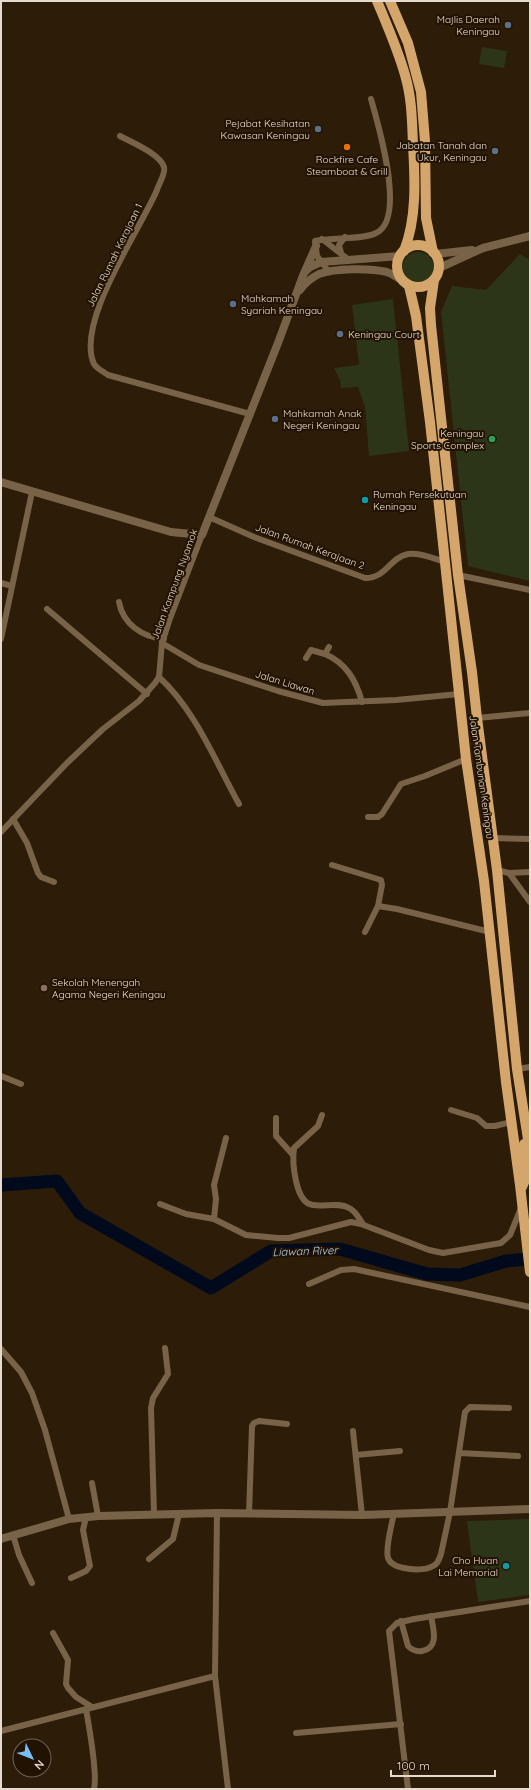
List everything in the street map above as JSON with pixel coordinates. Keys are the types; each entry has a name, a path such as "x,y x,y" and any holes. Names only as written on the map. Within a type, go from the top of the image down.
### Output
{"main road":[{"path":"377,1 405,75 411,105 415,179 412,228 397,270 406,284 422,287 434,280 439,268 426,218 423,106 421,92 408,43 390,1"},
{"path":"402,254 416,246 428,248 434,253"},
{"name":"Jalan Tambunan Keningau","path":"434,280 430,308 431,325 458,575 497,870 517,1069 527,1124 530,1152"},
{"name":"Jalan Tambunan Keningau","path":"406,284 416,316 446,562 466,759 490,932 511,1122 521,1189 530,1272"},
{"path":"521,1189 526,1178 524,1151 527,1124"}],"street":[{"path":"318,242 345,237 366,236 376,233 386,224 389,214 389,186 386,161 371,99"},
{"name":"Jalan Rumah Kerajaan 1","path":"120,136 158,157 164,167 164,173 154,197 96,312 92,335 92,355 95,365 108,375 250,414"},
{"path":"434,253 483,248 530,236"},
{"path":"342,254 339,245 345,237"},
{"path":"318,242 342,254 350,261"},
{"path":"318,242 317,256 329,272"},
{"name":"Jalan Kampung Nyamok","path":"159,677 163,641 178,597 304,273 318,242"},
{"path":"439,268 483,248"},
{"path":"304,273 310,267 321,262 350,261 402,254"},
{"name":"Jalan Kampung Nyamok","path":"297,294 309,280 320,274 350,270 378,270 392,274 406,284"},
{"path":"1,482 171,532 202,535"},
{"path":"1,639 32,492"},
{"name":"Jalan Rumah Kerajaan 2","path":"209,517 254,537 365,578 378,577 401,557 410,554 446,562"},
{"path":"458,575 530,590"},
{"path":"1,583 12,586"},
{"name":"Jalan Liawan","path":"119,602 121,611 126,620 143,634 163,641 199,666 296,697 323,703 362,702 459,694"},
{"path":"47,608 147,694"},
{"path":"325,654 329,647"},
{"path":"306,658 311,650 334,658 348,670 358,686 362,702"},
{"path":"1,832 83,747 147,694 159,677 177,694 191,716 238,804"},
{"path":"477,718 530,713"},
{"path":"368,817 378,817 382,814 401,784 466,759"},
{"path":"13,819 27,843 38,873 41,877 54,882"},
{"path":"492,838 530,838"},
{"path":"332,866 381,880 382,885 378,906 366,932"},
{"path":"497,870 509,873 530,872"},
{"path":"509,873 530,902"},
{"path":"378,906 490,932"},
{"path":"517,1069 530,1068"},
{"path":"1,1076 21,1084"},
{"path":"451,1110 476,1118 486,1126 495,1126 511,1122"},
{"path":"322,1115 318,1126 294,1148 293,1155 299,1193 305,1202 312,1205 339,1205 349,1207 363,1224"},
{"path":"276,1118 276,1136 293,1155"},
{"path":"214,1219 216,1199 214,1185 226,1138"},
{"path":"160,1204 186,1214 214,1219 246,1235 289,1238 345,1222 363,1224 429,1250 443,1253 502,1243 512,1231 522,1204"},
{"path":"309,1284 340,1270 354,1269 530,1307"},
{"path":"154,1514 151,1408 153,1398 168,1374 165,1348"},
{"path":"1,1349 21,1372 32,1393 45,1430 69,1519"},
{"path":"394,1513 387,1552 388,1560 397,1566 419,1570 433,1567 439,1560 450,1512 466,1409 474,1407 509,1408"},
{"path":"249,1514 252,1426 254,1423 259,1422 287,1424"},
{"path":"354,1431 362,1515"},
{"path":"356,1455 400,1451"},
{"path":"459,1453 518,1456"},
{"path":"92,1483 98,1516"},
{"path":"1,1539 69,1519 98,1516 217,1513 362,1515 530,1509"},
{"path":"217,1513 215,1676 228,1789"},
{"path":"149,1559 173,1539 180,1514"},
{"path":"71,1578 86,1571 90,1566 83,1530 86,1517"},
{"path":"13,1535 19,1555 32,1583"},
{"path":"408,1789 389,1631 393,1625 401,1621 530,1601"},
{"path":"401,1621 408,1646 416,1651 427,1650 431,1647 434,1639 431,1616"},
{"path":"53,1633 68,1660 66,1684 76,1697 89,1708 95,1782 94,1789"},
{"path":"1,1731 215,1676"},
{"path":"296,1733 401,1724"}],"green space":[{"path":"482,47 507,51 504,68 479,64"},
{"path":"418,252 429,257 434,268 429,279 418,284 407,279 402,268 407,257"},
{"name":"Keningau Sports Complex","path":"520,254 530,260 530,581 468,566 441,312 452,286 486,290"},
{"path":"393,299 409,451 369,456 365,407 358,387 341,388 340,380 334,368 359,365 352,305"},
{"path":"530,1519 530,1595 478,1602 467,1521"}],"waterway":[{"name":"Liawan River","path":"1,1185 57,1181 80,1213 211,1288 271,1251 340,1249 427,1274 460,1275 506,1261 530,1259"}],"place":[{"name":"Majlis Daerah Keningau","path":"508,25"},
{"name":"Pejabat Kesihatan Kawasan Keningau","path":"318,129"},
{"name":"Rockfire Cafe Steamboat & Grill","path":"347,147"},
{"name":"Jabatan Tanah dan Ukur, Keningau","path":"495,151"},
{"name":"Mahkamah Syariah Keningau","path":"233,304"},
{"name":"Keningau Court","path":"340,334"},
{"name":"Mahkamah Anak Negeri Keningau","path":"275,419"},
{"name":"Keningau Sports Complex","path":"492,439"},
{"name":"Rumah Persekutuan Keningau","path":"365,500"},
{"name":"Sekolah Menengah Agama Negeri Keningau","path":"44,988"},
{"name":"Cho Huan Lai Memorial","path":"506,1566"}]}
